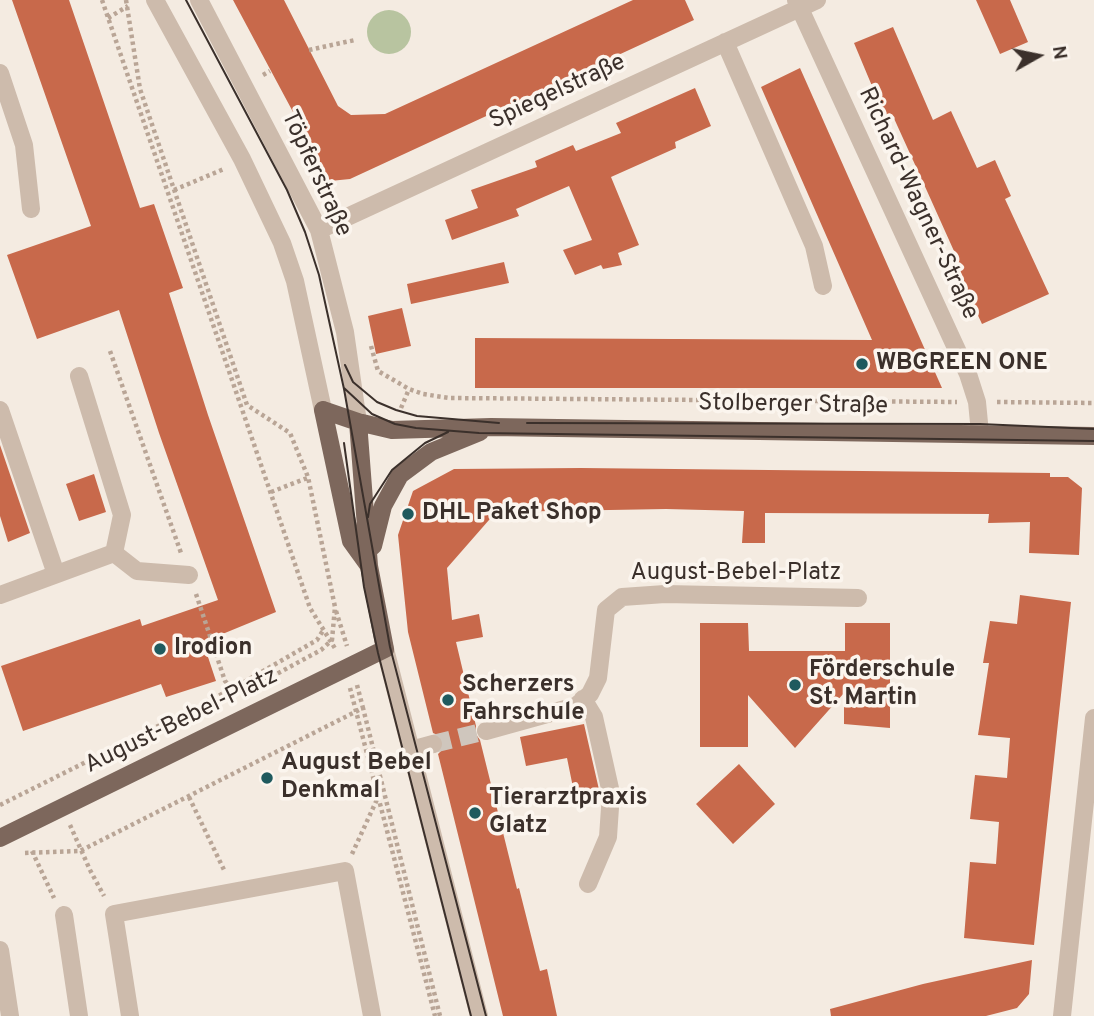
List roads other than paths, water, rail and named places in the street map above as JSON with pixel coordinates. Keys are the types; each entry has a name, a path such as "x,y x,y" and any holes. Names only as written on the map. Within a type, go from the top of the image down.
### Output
{"main road":[{"name":"Stolberger Straße","path":"323,410 391,430 491,427 1094,436"},
{"path":"323,410 351,541 369,565"},
{"path":"358,422 369,565 385,649"},
{"name":"Stolberger Straße","path":"369,565 383,506 400,475 431,452 491,427"},
{"name":"August-Bebel-Platz","path":"0,838 385,649"}],"street":[{"path":"155,0 242,159 282,243 295,281 323,410"},
{"name":"Töpferstraße","path":"199,0 320,230 345,332 358,422"},
{"name":"Spiegelstraße","path":"320,230 725,42 798,4 817,0"},
{"name":"Richard-Wagner-Straße","path":"798,4 968,374 977,402 980,433"},
{"path":"725,42 814,246 823,286"},
{"path":"0,73 24,145 31,209"},
{"path":"79,376 122,515 114,553"},
{"path":"0,410 56,574"},
{"path":"0,595 114,553"},
{"path":"114,553 137,571 189,575"},
{"name":"August-Bebel-Platz","path":"583,699 590,694 598,678 606,610 622,597 665,594 858,598"},
{"path":"385,649 479,1016"},
{"path":"486,731 553,714 576,706 583,699 594,717 611,793 608,837 588,884"},
{"path":"1062,1016 1094,718"},
{"path":"411,750 433,744"},
{"path":"130,1016 114,914 345,871 372,1016"},
{"path":"64,915 79,1016"},
{"path":"0,950 10,1016"}],"tunnel":[{"path":"433,744 486,731"}],"tram line":[{"path":"186,0 287,190 319,275 344,389 390,647 486,1016"},
{"path":"345,365 353,382 377,402 396,410 417,416 499,423"},
{"path":"344,388 372,414 395,424 479,433 1094,441"},
{"path":"527,423 980,424 1094,429"},
{"path":"368,517 370,504 392,470 425,443 448,432"},
{"path":"344,443 364,587 378,653 471,1016"}],"place":[{"name":"WBGREEN ONE","path":"862,364"},
{"name":"DHL Paket Shop","path":"408,514"},
{"name":"Irodion","path":"160,649"},
{"name":"Förderschule St. Martin","path":"795,685"},
{"name":"Scherzers Fahrschule","path":"448,700"},
{"name":"August Bebel Denkmal","path":"267,778"},
{"name":"Tierarztpraxis Glatz","path":"475,813"}]}
